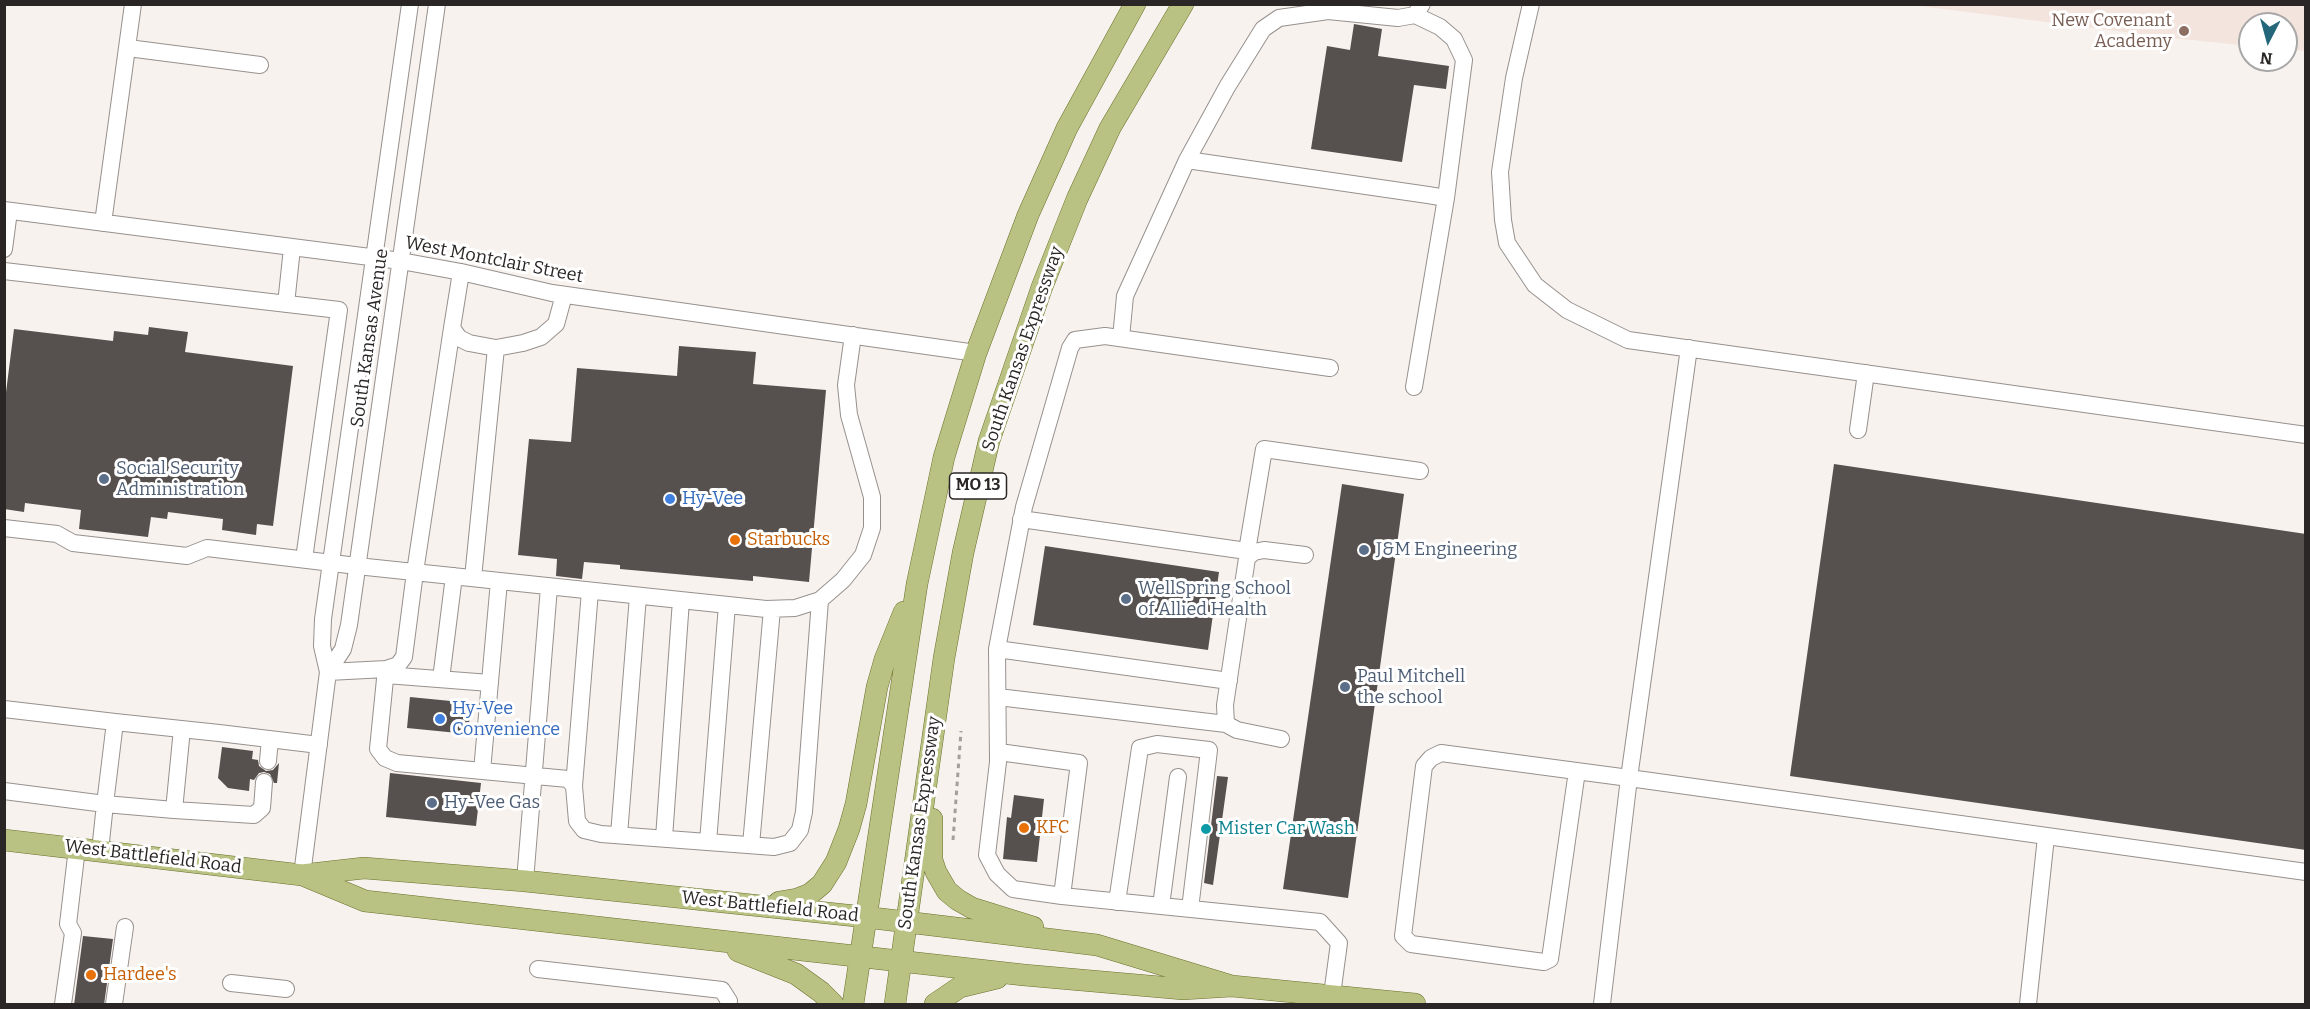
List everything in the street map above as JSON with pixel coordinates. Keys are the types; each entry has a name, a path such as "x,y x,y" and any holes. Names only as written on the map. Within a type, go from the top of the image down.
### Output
{"main road":[{"path":"1117,33 1124,4"},
{"name":"MO 13","path":"853,1005 917,584 944,457 976,353 1028,215 1067,128 1117,33 1135,4"},
{"name":"South Kansas Expressway","path":"895,1005 944,658 963,553 989,441 1042,287 1077,200 1110,128 1183,4"},
{"path":"755,904 798,899 810,894 822,884 836,862 856,804 877,687 896,629 917,584"},
{"path":"944,658 931,827 932,860 941,883 958,900 972,908 1097,945"},
{"name":"West Battlefield Road","path":"4,840 302,875 364,868 525,880 865,917 1097,945 1232,986"},
{"name":"West Battlefield Road","path":"302,875 365,901 1024,975 1183,989 1232,986 1414,1005"},
{"path":"650,932 759,958 809,983 833,1005"},
{"path":"935,1005 960,987 991,979 1024,975"}],"street":[{"path":"103,223 133,4"},
{"name":"South Kansas Avenue","path":"302,875 328,672 322,646 323,619 410,4"},
{"name":"South Kansas Avenue","path":"328,672 343,649 349,626 437,4"},
{"path":"1531,4 1514,78 1500,172 1503,220 1507,243 1535,285 1567,310 1629,340 2306,435"},
{"path":"1121,338 1125,296 1187,160 1227,87 1263,29 1279,18 1329,11 1398,18 1418,10 1454,39 1464,60 1446,198 1414,387"},
{"path":"128,48 260,65"},
{"path":"1187,160 1446,198"},
{"path":"4,249 7,210"},
{"name":"West Montclair Street","path":"7,210 401,261 564,295 976,353"},
{"path":"286,304 292,248"},
{"path":"4,271 339,310 304,558"},
{"path":"386,672 398,665 404,657 461,272"},
{"path":"452,328 459,338 469,343 496,348 523,344 540,337 556,324 564,295"},
{"path":"4,528 57,534 73,543 187,556 207,548 549,587 772,609 795,608 820,600 843,580 863,555 872,528 872,497 849,415 846,385 853,335"},
{"path":"1330,368 1105,336 1075,340 1070,348 1021,519 997,649 999,753 987,855 998,874 1014,889 1117,902 1320,922 1339,943 1332,995"},
{"path":"473,578 496,348"},
{"path":"1602,1005 1629,778 1689,348"},
{"path":"1858,430 1866,373"},
{"path":"1226,724 1225,705 1264,449 1420,471"},
{"path":"1021,519 1250,551 1264,550 1305,555"},
{"path":"441,679 454,576"},
{"path":"482,771 499,581"},
{"path":"525,880 549,587"},
{"path":"590,591 574,786 577,821 584,830 619,835 774,847 790,843 800,830 804,813 820,600"},
{"path":"619,835 638,596"},
{"path":"664,838 681,600"},
{"path":"708,842 727,605"},
{"path":"751,845 772,609"},
{"path":"997,649 1229,681"},
{"path":"328,672 386,672 490,682"},
{"path":"386,672 378,749 385,758 397,763 568,779 574,786"},
{"path":"998,697 1226,724 1237,730 1281,739"},
{"path":"4,709 319,745"},
{"path":"100,851 115,722"},
{"path":"174,810 182,729"},
{"path":"267,761 270,739"},
{"path":"1117,902 1140,748 1157,744 1209,750 1190,909"},
{"path":"999,753 1079,763 1062,896"},
{"path":"1577,771 1550,959 1544,962 1411,944 1403,936 1424,766 1431,758 1441,753 1577,771 1629,778 2306,872"},
{"path":"1161,906 1178,777"},
{"path":"4,791 105,804 254,815 262,808 264,782"},
{"path":"2028,1005 2046,837"},
{"path":"63,1005 73,933 68,924 77,848"},
{"path":"114,1005 125,927"},
{"path":"538,969 722,990 729,1001 728,1005"},
{"path":"231,983 286,989"}],"path":[{"path":"952,847 961,731"}],"shaded area":[{"name":"New Covenant Academy","path":"1912,5 2305,5 2305,51 2298,50 2298,12 2238,12 2238,45"}],"building":[{"path":"1354,24 1382,29 1378,56 1449,66 1446,89 1414,85 1402,162 1311,149 1327,46 1350,50"},
{"path":"149,327 188,332 185,352 293,366 273,526 257,524 256,535 222,530 223,519 168,512 167,519 151,517 148,537 79,529 81,510 25,503 24,512 4,509 4,408 14,329 113,341 114,331 148,335"},
{"name":"Hy-Vee","path":"679,346 756,352 753,384 826,390 809,582 753,576 753,581 620,569 620,565 584,562 582,579 556,576 557,559 518,555 529,439 571,442 577,368 677,376"},
{"path":"1834,464 2306,534 2306,850 1790,776"},
{"path":"1342,484 1404,494 1348,898 1283,889"},
{"name":"WellSpring School of Allied Health","path":"1045,546 1219,572 1208,650 1033,625"},
{"path":"410,697 471,703 468,734 407,728"},
{"path":"222,747 253,751 252,759 258,760 259,766 266,771 273,770 279,763 277,783 274,783 270,774 264,772 259,773 254,780 250,779 249,791 228,788 218,778"},
{"path":"390,773 481,783 476,826 386,817"},
{"path":"1217,776 1228,777 1213,885 1204,883"},
{"path":"1014,795 1044,799 1037,862 1003,859 1007,817 1011,818"},
{"path":"83,936 113,939 104,1005 74,1005"}],"place":[{"name":"New Covenant Academy","path":"2184,31"},
{"name":"Social Security Administration","path":"104,479"},
{"name":"Hy-Vee","path":"670,499"},
{"name":"Starbucks","path":"735,540"},
{"name":"J&M Engineering","path":"1364,550"},
{"name":"WellSpring School of Allied Health","path":"1126,599"},
{"name":"Paul Mitchell the school","path":"1345,687"},
{"name":"Hy-Vee Convenience","path":"440,719"},
{"name":"Hy-Vee Gas","path":"432,803"},
{"name":"KFC","path":"1024,828"},
{"name":"Mister Car Wash","path":"1206,829"},
{"name":"Hardee's","path":"91,975"}]}
